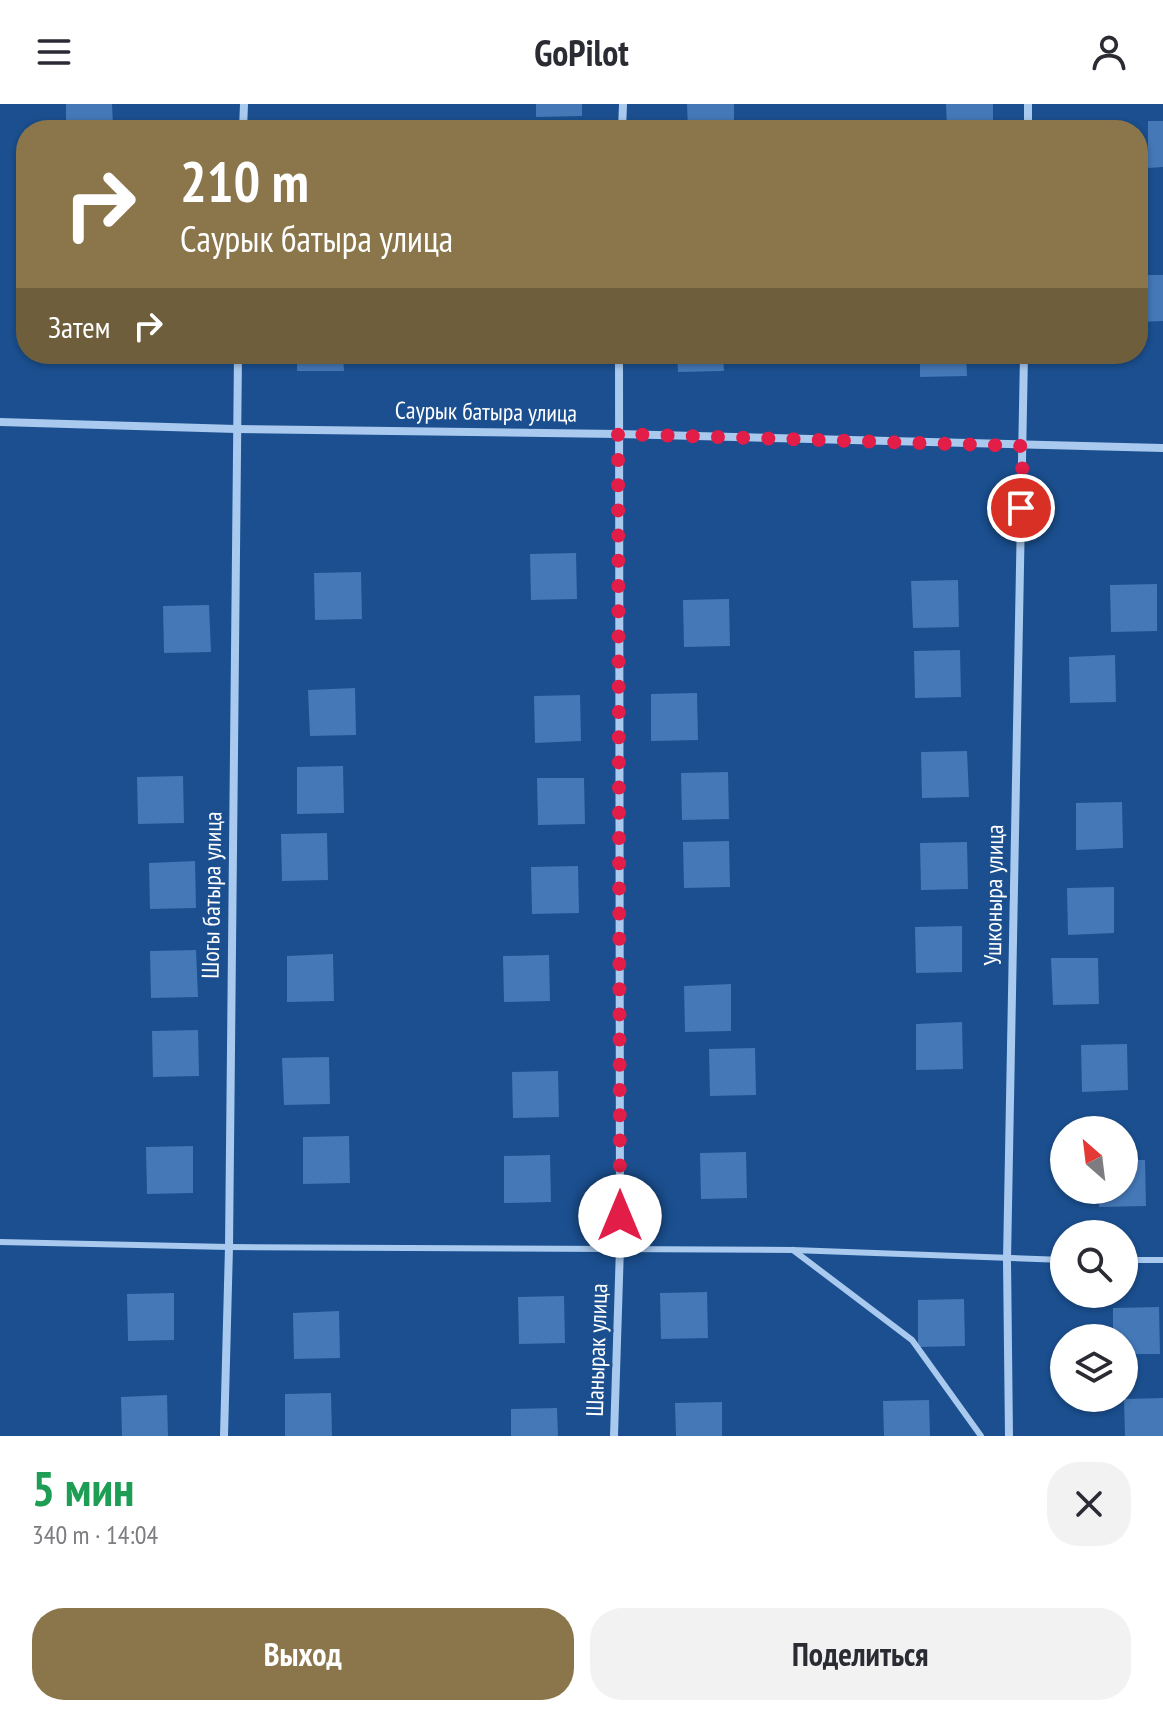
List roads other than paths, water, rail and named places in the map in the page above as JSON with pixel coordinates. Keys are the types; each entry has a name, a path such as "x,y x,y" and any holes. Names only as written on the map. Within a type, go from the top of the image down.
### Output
{"street":[{"name":"Шогы батыра улица","path":"224,1436 229,1247 238,364"},
{"name":"Шанырак улица","path":"614,1436 620,1247 619,364"},
{"name":"Ушконыра улица","path":"1009,1436 1007,1260 1024,364"},
{"name":"Саурык батыра улица","path":"0,422 1163,448"}],"lane":[{"path":"0,1242 229,1247 620,1247 1050,1260"},
{"path":"793,1250 912,1340 981,1436"},
{"path":"1138,1260 1163,1260"}]}
